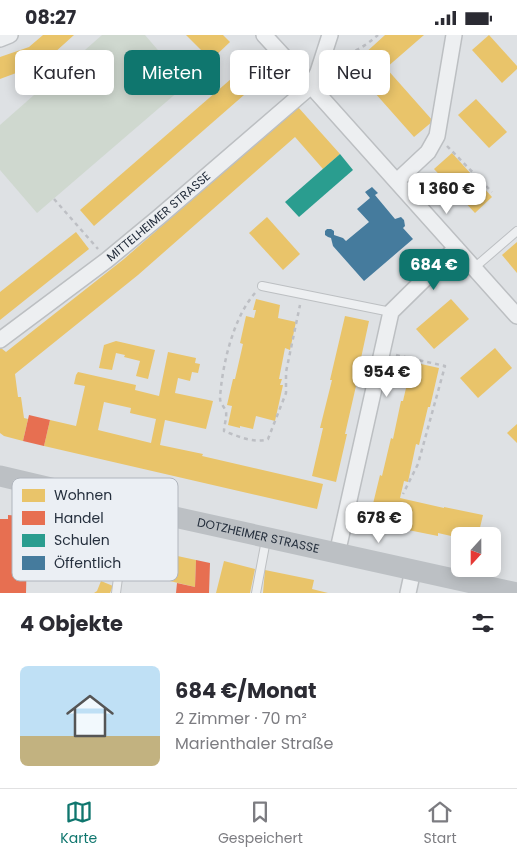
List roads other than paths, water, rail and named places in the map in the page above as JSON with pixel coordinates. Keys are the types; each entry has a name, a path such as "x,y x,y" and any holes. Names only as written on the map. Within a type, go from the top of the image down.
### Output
{"main road":[{"name":"DOTZHEIMER STRASSE","path":"178,518 517,593"}],"street":[{"path":"0,39 10,35"},
{"path":"264,35 312,85 517,316"},
{"path":"312,85 330,35"},
{"path":"396,181 428,152 437,136 454,35"},
{"name":"MITTELHEIMER STRASSE","path":"0,340 107,260 312,85"},
{"path":"337,553 391,312 456,248"},
{"path":"408,593 413,570"}],"lane":[{"path":"474,269 517,231"},
{"path":"262,286 391,312"},
{"path":"256,593 267,538"}]}
